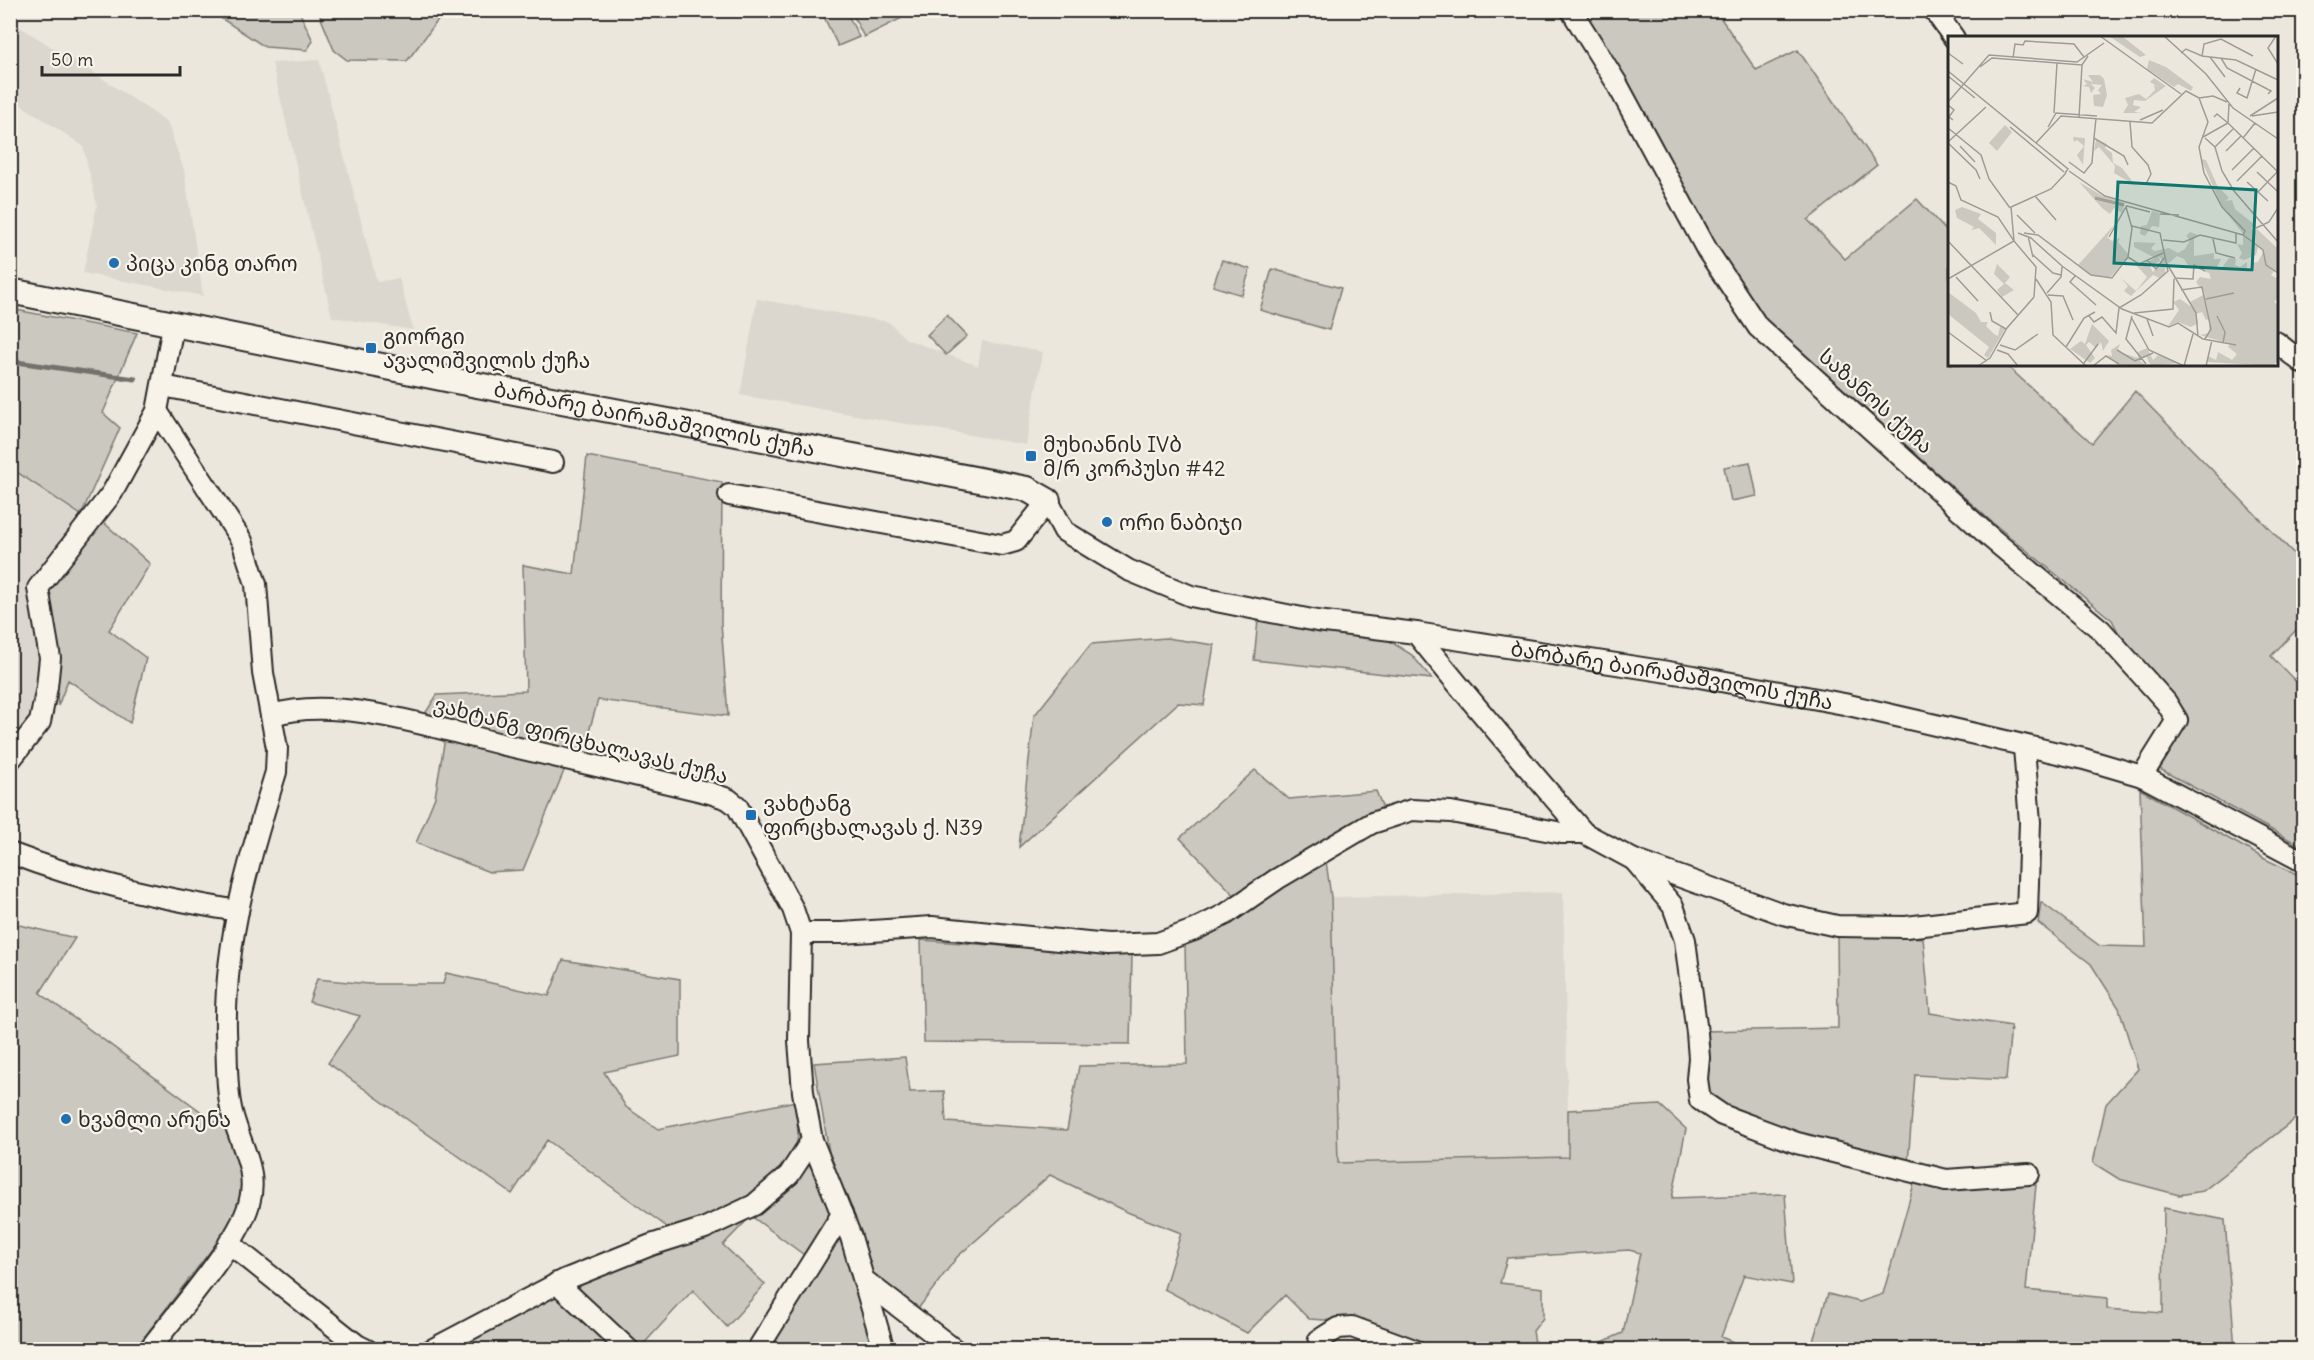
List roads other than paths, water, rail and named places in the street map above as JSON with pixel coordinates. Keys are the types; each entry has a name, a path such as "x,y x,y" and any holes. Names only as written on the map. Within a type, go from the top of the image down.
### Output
{"street":[{"name":"საზანოს ქუჩა","path":"1571,10 1616,82 1707,250 1758,327 1991,538 2101,630 2166,702 2176,720 2142,776"},
{"path":"1934,10 1953,36"},
{"name":"ბარბარე ბაირამაშვილის ქუჩა","path":"10,291 173,326 1027,489 1048,501 1064,531 1128,570 1191,596 1317,621 1416,633 1694,676 1844,704 2024,748 2084,759 2142,776 2304,862"},
{"path":"10,760 40,722 47,687 50,658 38,588 112,493 157,411 173,326"},
{"path":"2278,343 2304,364"},
{"path":"163,386 553,462"},
{"path":"149,1350 229,1243 244,1218 254,1179 230,1103 227,983 229,953 238,910 276,772 277,748 273,715 263,673 256,584 243,541 157,411"},
{"path":"729,495 1002,545 1016,541 1048,501"},
{"path":"1416,633 1485,719 1584,833 1634,860 1783,914 1837,926 1906,927 2027,913 2030,822 2024,748"},
{"name":"ვახტანგ ფირცხალავას ქუჩა","path":"273,715 292,709 321,707 402,720 728,799 737,806 793,909 801,933 799,1041 803,1092 812,1140 842,1214 884,1350"},
{"path":"801,933 842,933 932,927 1107,945 1158,943 1194,930 1226,914 1277,879 1372,823 1412,810 1451,812 1562,833 1584,833"},
{"path":"10,853 69,876 178,901 238,910"},
{"path":"1634,860 1673,906 1685,940 1697,1033 1699,1058 1697,1079 1700,1100 1722,1115 1797,1143 1946,1180 2029,1174"},
{"path":"431,1350 557,1283 651,1245 705,1228 754,1205 789,1175 812,1140"},
{"path":"757,1350 842,1214"},
{"path":"229,1243 357,1345 367,1350"},
{"path":"864,1280 955,1350"},
{"path":"557,1283 629,1350"},
{"path":"1320,1350 1318,1340 1338,1328 1352,1327 1414,1350"}],"waterway":[{"path":"10,361 135,379"}],"place":[{"name":"პიცა კინგ თარო","path":"114,263"},
{"name":"გიორგი ავალიშვილის ქუჩა","path":"371,348"},
{"name":"მუხიანის IVბ მ/რ კორპუსი #42","path":"1031,456"},
{"name":"ორი ნაბიჯი","path":"1107,522"},
{"name":"ვახტანგ ფირცხალავას ქ. N39","path":"751,815"},
{"name":"ხვამლი არენა","path":"66,1119"}]}
